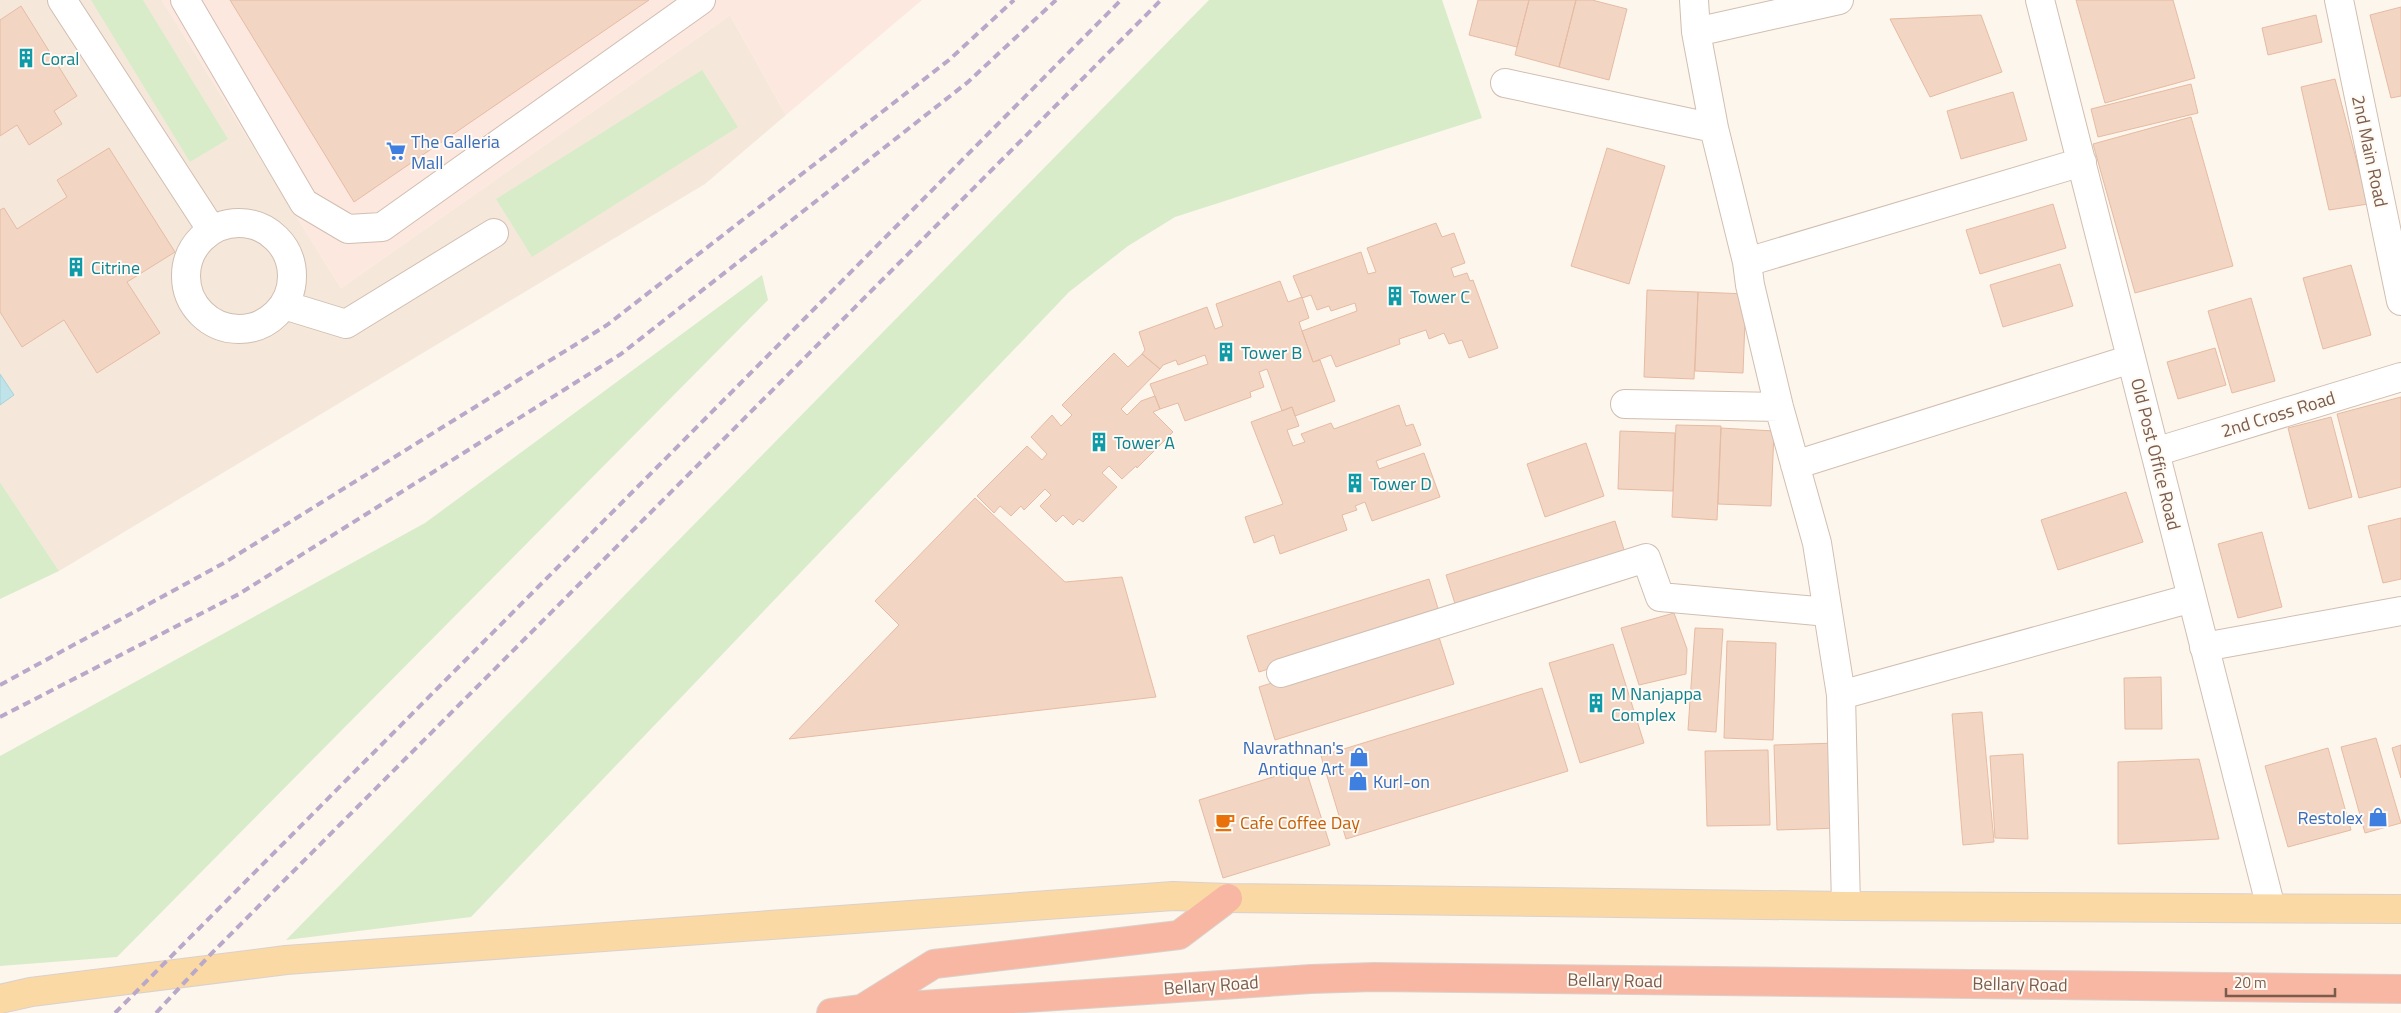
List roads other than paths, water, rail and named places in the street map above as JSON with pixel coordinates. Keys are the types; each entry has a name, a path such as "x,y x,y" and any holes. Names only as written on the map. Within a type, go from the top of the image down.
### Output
{"highway":[{"path":"862,1009 934,964 1179,935 1228,898"},
{"name":"Bellary Road","path":"831,1013 862,1009 1311,979 1374,977 2401,989"}],"main road":[{"path":"0,998 31,992 286,960 1173,896 1846,906 2401,909"}],"street":[{"path":"62,0 211,229"},
{"path":"184,0 304,203 348,229 382,227 701,0"},
{"path":"1694,0 1696,32 1714,128 1747,262 1750,285 1779,407 1817,543 1841,695 1846,906"},
{"path":"1696,32 1839,0"},
{"name":"Old Post Office Road","path":"2040,0 2271,908"},
{"name":"2nd Main Road","path":"2339,0 2401,301"},
{"path":"1505,83 1714,128"},
{"path":"1747,262 2082,162"},
{"path":"246,222 263,228 277,238 287,253 292,271 291,288 284,305 272,318 257,326 240,329 222,326 207,318 195,306 188,290 186,272 190,256 198,241 211,229 228,223 246,222"},
{"path":"284,305 346,324 494,233"},
{"path":"1795,465 2132,359"},
{"name":"2nd Cross Road","path":"2155,452 2401,377"},
{"path":"1625,404 1779,407"},
{"path":"1281,673 1646,558 1660,597 1828,612"},
{"path":"1841,695 2192,598"},
{"path":"2204,647 2401,611"}],"water":[{"path":"0,374 14,395 0,405"}],"railway":[{"path":"0,685 224,563 607,325 949,60 1014,0"},
{"path":"0,717 239,594 621,354 968,82 1056,0"},
{"path":"115,1013 1121,0"},
{"path":"156,1013 209,956 1161,0"}],"place":[{"name":"Coral","path":"26,58"},
{"name":"The Galleria Mall","path":"396,151"},
{"name":"Citrine","path":"76,267"},
{"name":"Tower C","path":"1395,296"},
{"name":"Tower B","path":"1226,352"},
{"name":"Tower A","path":"1099,442"},
{"name":"Tower D","path":"1355,483"},
{"name":"M Nanjappa Complex","path":"1596,703"},
{"name":"Navrathnan's Antique Art","path":"1359,757"},
{"name":"Kurl-on","path":"1358,781"},
{"name":"Restolex","path":"2378,817"},
{"name":"Cafe Coffee Day","path":"1225,822"}]}
